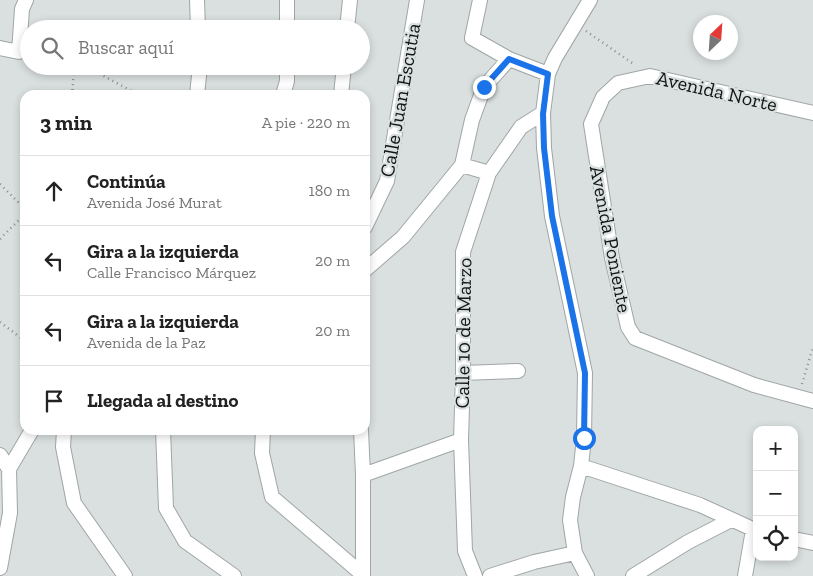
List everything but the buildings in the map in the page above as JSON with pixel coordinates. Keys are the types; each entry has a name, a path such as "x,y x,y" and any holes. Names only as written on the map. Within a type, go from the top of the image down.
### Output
{"street":[{"path":"21,20 22,9 26,0"},
{"path":"197,0 198,20"},
{"path":"287,0 287,20"},
{"path":"348,20 350,0"},
{"name":"Calle Juan Escutia","path":"370,217 387,181 417,0"},
{"path":"480,0 472,38 509,59 548,74"},
{"path":"587,576 574,553 570,520 573,497 581,466 584,438 585,373 552,216 544,148 543,114 548,74 555,58 590,0"},
{"path":"0,48 19,52 20,38"},
{"path":"370,266 402,237 462,165 472,120 484,87 509,59"},
{"path":"198,90 199,75"},
{"path":"284,90 287,75"},
{"path":"342,90 343,75"},
{"name":"Avenida Norte","path":"650,76 813,113"},
{"name":"Avenida Poniente","path":"650,76 618,83 603,98 591,124 612,258 628,326 635,338 754,385 813,401"},
{"name":"Calle 10 de Marzo","path":"475,576 465,551 461,440 464,373 463,252 489,173 520,127 543,114"},
{"path":"462,165 489,173"},
{"path":"464,373 518,371"},
{"path":"9,469 29,435"},
{"path":"64,435 63,447 74,503 126,576"},
{"path":"163,435 166,508 185,541 234,576"},
{"path":"263,435 262,453 272,497 363,575"},
{"path":"362,435 363,575"},
{"path":"363,475 461,440"},
{"path":"0,455 9,469 10,513 0,568"},
{"path":"581,466 700,506 753,529"},
{"path":"632,576 688,542 730,520"},
{"path":"745,576 753,539"},
{"path":"798,539 813,543"},
{"path":"490,576 534,562 574,553"}],"path":[{"name":"Avenida Norte","path":"576,25 650,76"},
{"path":"72,90 74,75"},
{"path":"102,75 130,90"},
{"path":"0,184 20,204"},
{"path":"0,239 20,219"},
{"path":"0,322 20,337"},
{"path":"798,397 813,346"}],"route":[{"path":"484,87 509,59 548,74 543,114 544,148 552,216 585,373 584,438"}]}
